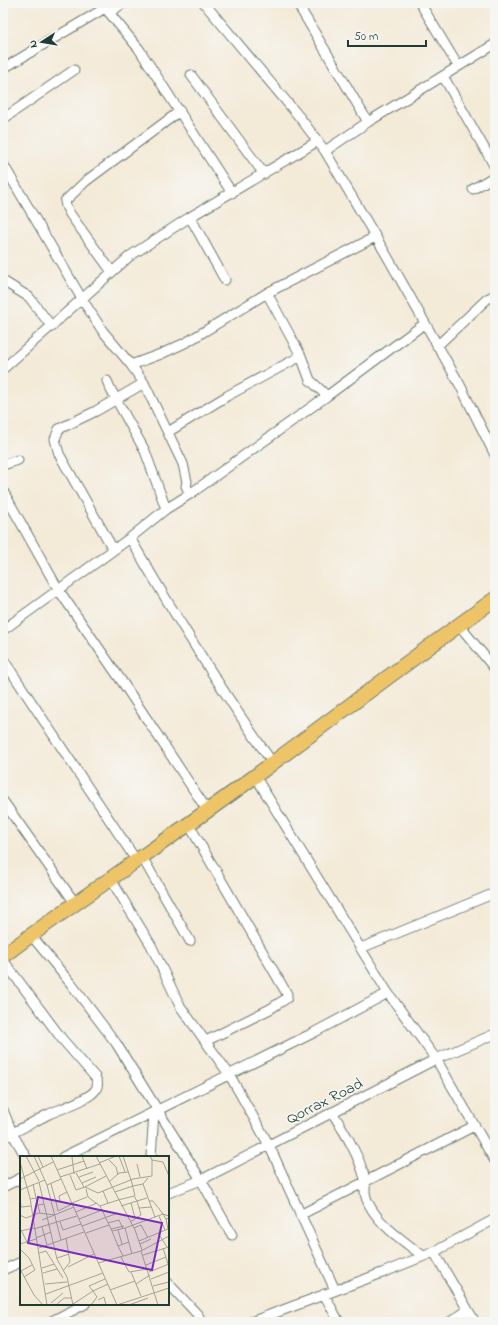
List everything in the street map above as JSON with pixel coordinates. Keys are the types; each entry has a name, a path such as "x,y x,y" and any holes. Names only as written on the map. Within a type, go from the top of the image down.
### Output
{"main road":[{"path":"3,956 30,935 255,776 495,599"}],"street":[{"path":"4,68 105,8 123,3"},
{"path":"204,3 325,151 460,385 495,455"},
{"path":"297,3 368,122"},
{"path":"420,3 458,66"},
{"path":"105,8 138,50 180,111 232,193"},
{"path":"325,151 368,122 495,44"},
{"path":"3,119 74,70"},
{"path":"191,75 264,174"},
{"path":"443,76 495,167"},
{"path":"112,272 70,214 65,202 86,181 180,111"},
{"path":"3,369 130,256 190,217 318,141"},
{"path":"3,164 82,299 102,330 144,383 183,464 187,482 186,486 190,494"},
{"path":"473,189 495,176"},
{"path":"190,217 225,280"},
{"path":"131,365 161,354 187,342 267,293 375,237"},
{"path":"3,281 29,297 52,327"},
{"path":"267,293 301,356 310,380 327,396"},
{"path":"437,346 487,299 495,295"},
{"path":"3,630 130,538 166,509 190,494 327,396 424,324"},
{"path":"168,432 227,396 301,356"},
{"path":"107,381 145,451 166,509"},
{"path":"113,549 59,454 55,439 59,429 144,383"},
{"path":"3,465 18,460"},
{"path":"3,491 11,508 58,589 125,686 207,810"},
{"path":"130,538 158,586 236,711 272,762"},
{"path":"459,625 495,669"},
{"path":"3,659 139,858 190,941"},
{"path":"255,776 388,992 436,1059 495,1161"},
{"path":"3,801 75,903"},
{"path":"188,823 287,994 287,998 270,1009 206,1040"},
{"path":"110,878 152,945 180,1006 206,1040 229,1074 269,1146 335,1290"},
{"path":"361,948 495,893"},
{"path":"30,935 72,985 116,1043 156,1111 201,1180 232,1235"},
{"path":"3,960 62,1039 95,1077 98,1083 97,1088 94,1091 78,1102 50,1114 3,1138"},
{"path":"65,1156 313,1033 388,992"},
{"name":"Qorrax Road","path":"169,1193 201,1180 269,1146 436,1059 495,1034"},
{"path":"3,1110 12,1133 25,1156"},
{"path":"150,1156 156,1111"},
{"path":"332,1112 353,1148 366,1180 365,1192 367,1201 376,1216 423,1256"},
{"path":"300,1215 474,1126"},
{"path":"3,1187 20,1178"},
{"path":"251,1322 271,1318 324,1294 434,1252 495,1220"},
{"path":"434,1252 475,1322"},
{"path":"3,1270 20,1262"},
{"path":"169,1284 197,1314 202,1322"},
{"path":"324,1294 339,1322"},
{"path":"50,1322 80,1305"},
{"path":"450,1322 468,1310"}]}
